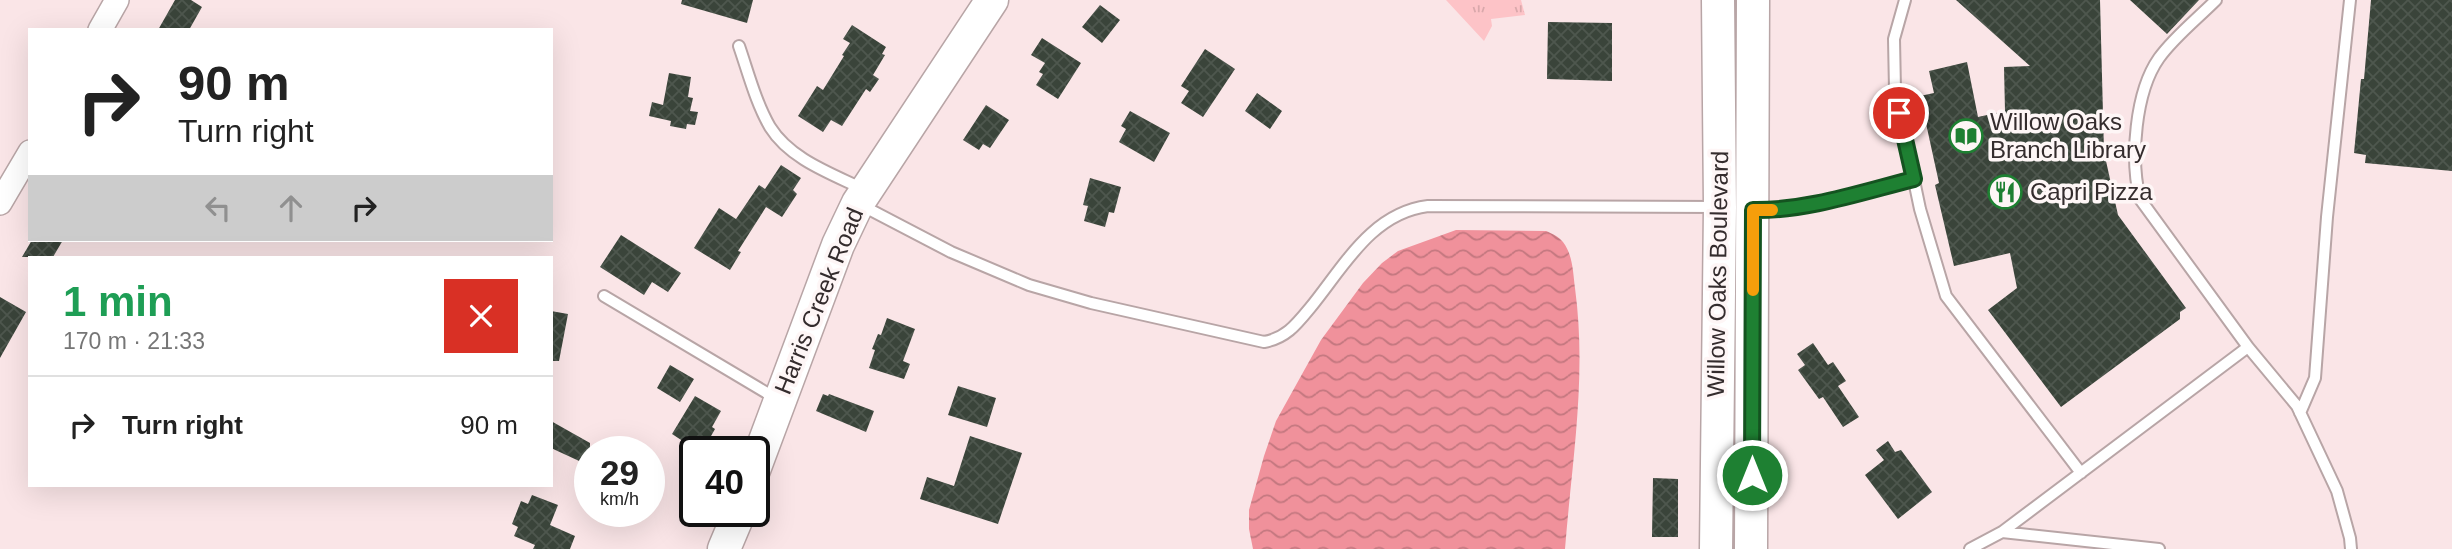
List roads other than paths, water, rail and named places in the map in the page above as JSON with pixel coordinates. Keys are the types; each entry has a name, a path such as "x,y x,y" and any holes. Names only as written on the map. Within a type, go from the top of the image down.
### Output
{"street":[{"path":"101,28 117,0"},
{"name":"Harris Creek Road","path":"766,436 838,245 862,197 992,0"},
{"name":"Willow Oaks Boulevard","path":"1718,0 1737,208 1751,549"},
{"name":"Willow Oaks Boulevard","path":"1716,549 1753,0"},
{"path":"0,202 23,180 28,160"},
{"path":"724,549 733,527"}],"lane":[{"path":"1905,0 1894,38 1895,90 1920,209 1946,296 2081,473"},
{"path":"2216,0 2160,57 2146,82 2140,110 2134,175 2140,199 2248,347 2297,406 2337,492 2351,549"},
{"path":"2300,413 2315,378 2327,217 2350,0"},
{"path":"739,46 770,127 790,149 951,252 1029,285 1091,303 1264,342 1287,334 1364,239 1377,227 1403,211 1427,206 1773,210 1914,179"},
{"path":"604,296 779,401"},
{"path":"1970,549 2002,532 2248,347"},
{"path":"2002,532 2159,549"}],"water":[{"path":"1456,230 1546,231 1561,240 1569,253 1578,321 1579,386 1565,549 1253,549 1249,510 1264,456 1276,421 1321,340 1363,283 1382,263 1398,251"}],"place":[{"name":"Willow Oaks Branch Library","path":"1966,136"},
{"name":"Capri Pizza","path":"2005,192"}]}
